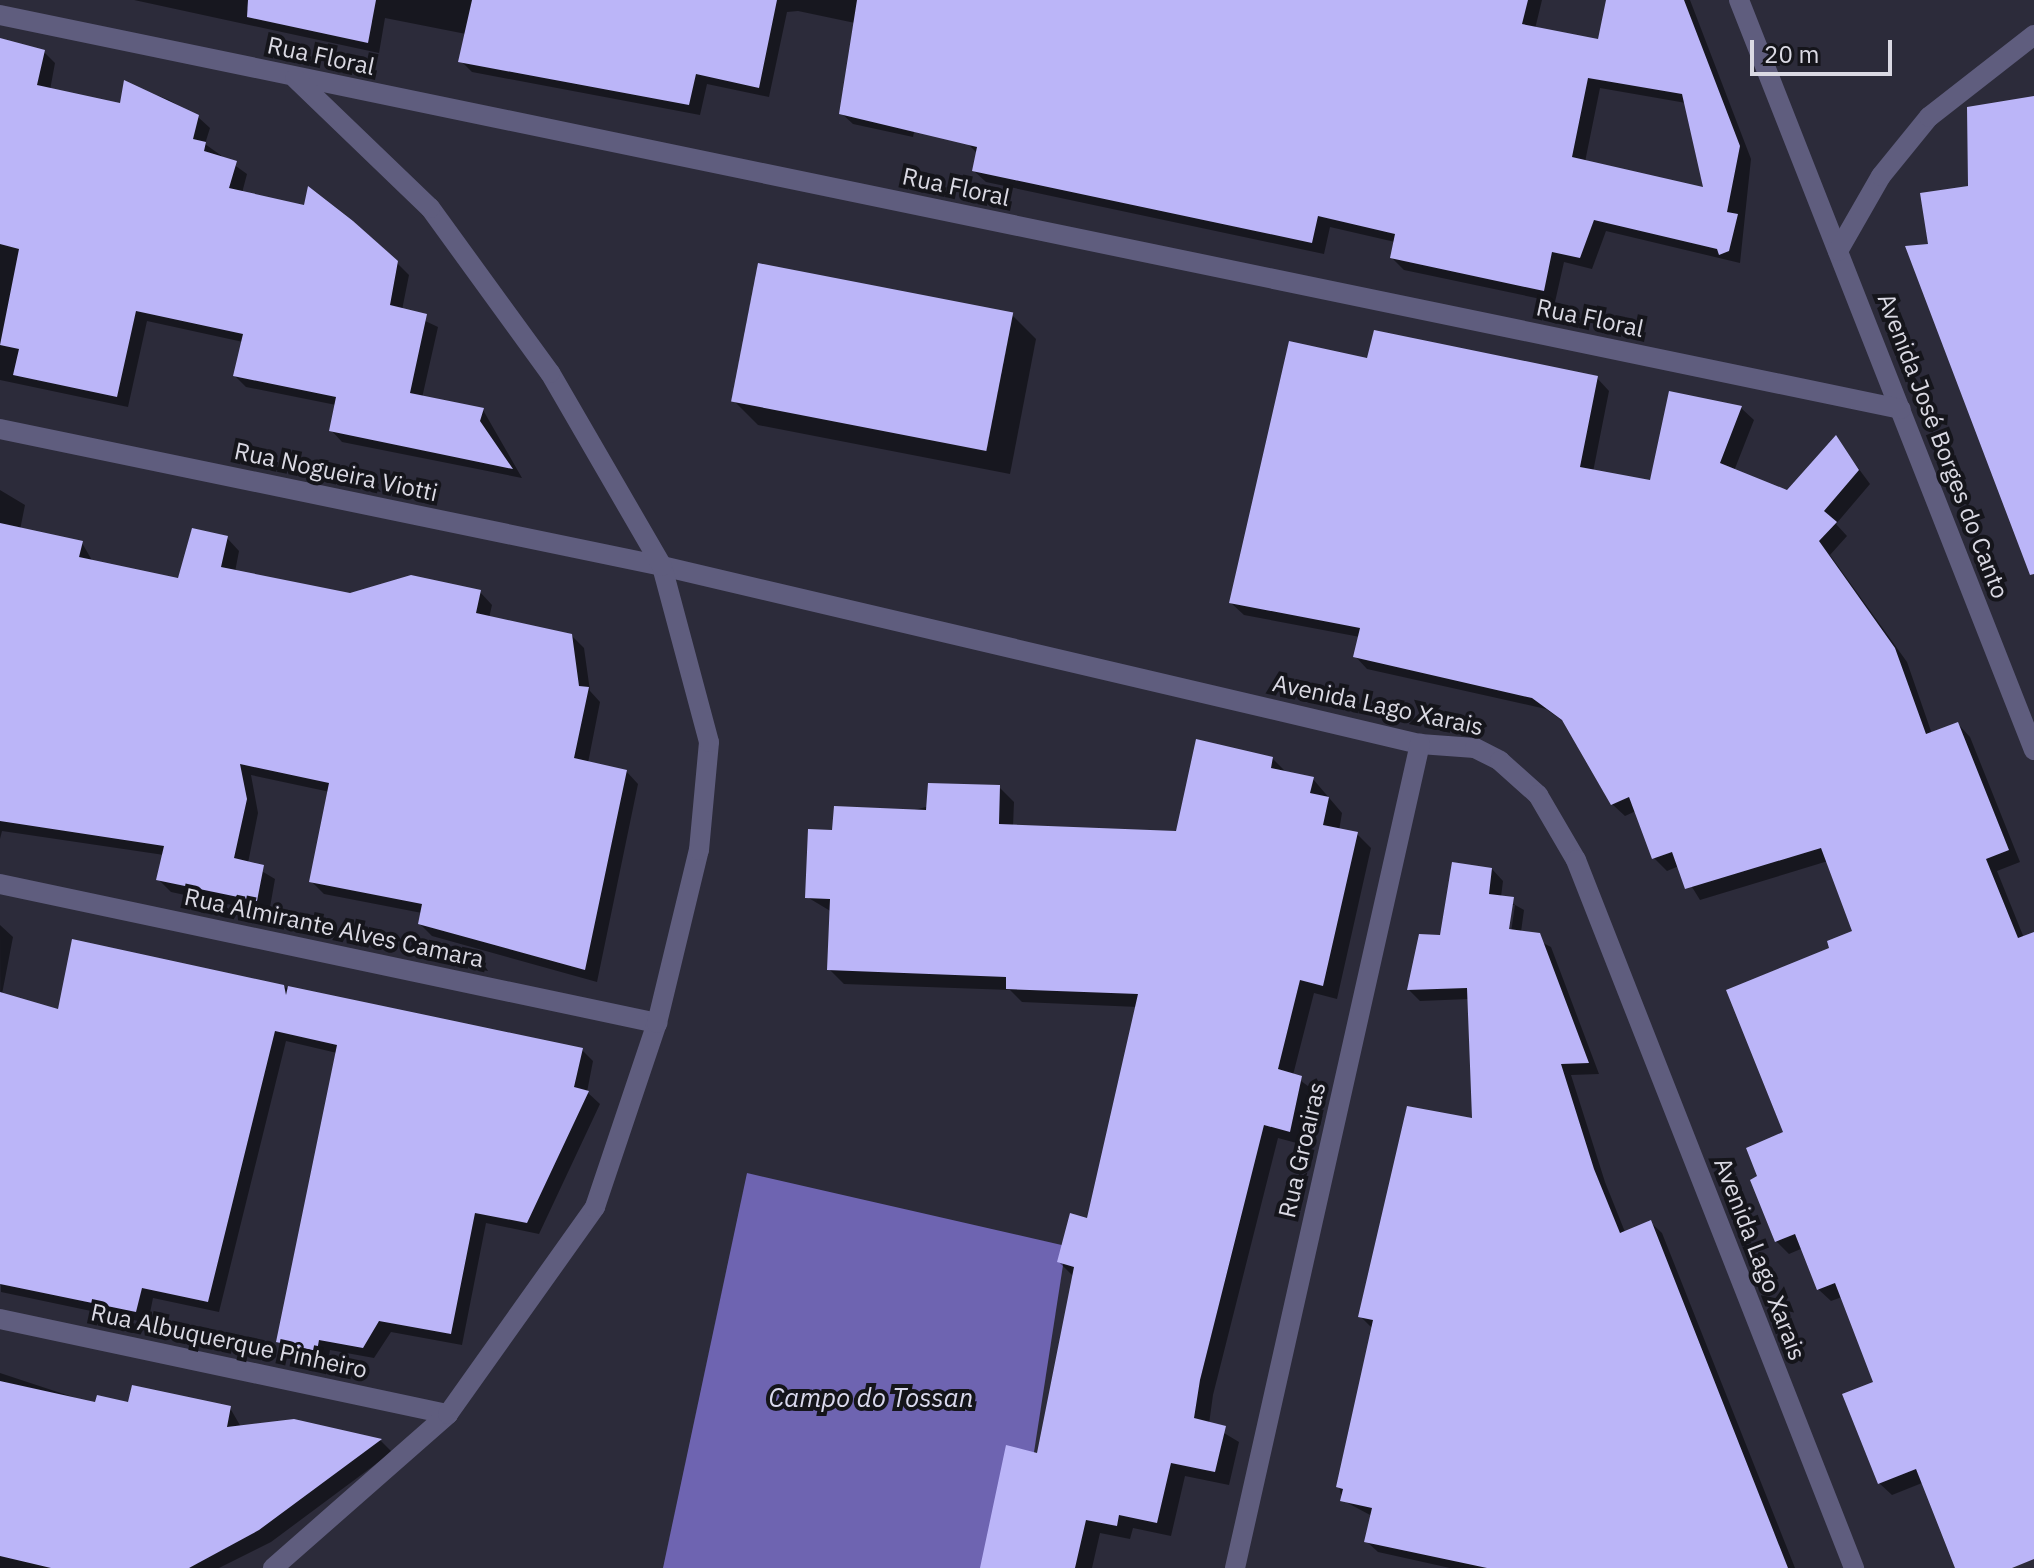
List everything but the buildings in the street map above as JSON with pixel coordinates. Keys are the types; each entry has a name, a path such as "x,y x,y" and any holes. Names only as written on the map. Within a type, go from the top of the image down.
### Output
{"street":[{"name":"Avenida José Borges do Canto","path":"1739,0 2034,750"},
{"name":"Rua Floral","path":"0,15 1901,409"},
{"path":"1838,251 1881,176 1929,117 2034,35"},
{"path":"273,1568 448,1414 595,1207 657,1023 699,850 709,742 662,566 550,373 430,208 293,77"},
{"name":"Rua Nogueira Viotti","path":"0,429 662,566"},
{"name":"Avenida Lago Xarais","path":"662,566 1420,744 1475,748 1500,761 1538,795 1576,860 1854,1568"},
{"name":"Rua Groairas","path":"1235,1568 1420,744"},
{"name":"Rua Almirante Alves Camara","path":"0,884 657,1023"},
{"name":"Rua Albuquerque Pinheiro","path":"0,1319 448,1414"}],"water":[{"name":"Campo do Tossan","path":"747,1173 1066,1246 1016,1568 663,1568"}]}
